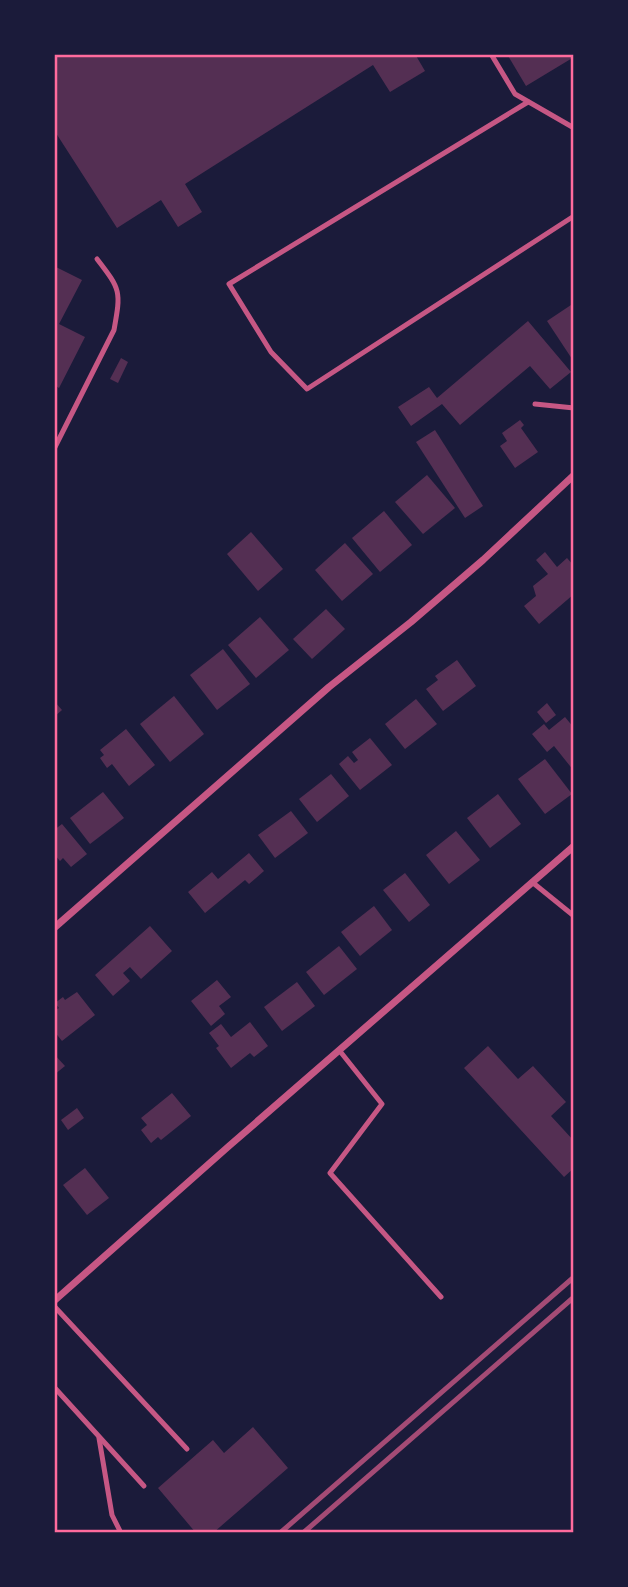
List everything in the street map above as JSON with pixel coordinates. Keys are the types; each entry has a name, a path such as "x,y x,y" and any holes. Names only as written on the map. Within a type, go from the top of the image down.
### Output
{"street":[{"path":"54,928 329,687 472,569 574,475"},
{"path":"54,1301 574,846"}],"lane":[{"path":"491,54 515,94 574,128"},
{"path":"528,102 229,284 271,352 307,389 574,216"},
{"path":"54,449 114,330 118,309 117,286 97,259"},
{"path":"535,404 574,408"},
{"path":"532,882 574,916"},
{"path":"339,1050 382,1104 330,1173 441,1297"},
{"path":"54,1306 187,1449"},
{"path":"54,1387 144,1486"},
{"path":"98,1435 112,1516 121,1533"}],"building":[{"path":"54,54 415,54 425,71 390,92 373,65 185,184 202,212 178,227 161,200 117,228 54,130"},
{"path":"507,54 574,54 574,57 526,86"},
{"path":"54,266 82,280 59,324 85,337 59,388 54,385"},
{"path":"574,303 574,362 547,321"},
{"path":"528,321 571,372 550,389 530,366 460,425 442,404 411,426 398,407 429,387 437,398"},
{"path":"121,358 128,362 118,383 110,379"},
{"path":"520,420 524,425 521,428 538,452 515,468 500,446 507,441 502,433"},
{"path":"435,430 483,506 465,518 416,442"},
{"path":"427,475 455,508 423,534 395,502"},
{"path":"384,511 412,545 380,572 352,538"},
{"path":"251,532 283,569 258,591 227,554"},
{"path":"345,543 373,574 342,601 315,570"},
{"path":"545,552 557,567 567,558 574,566 574,594 539,624 524,606 536,596 533,586 548,574 536,560"},
{"path":"326,609 345,629 312,659 293,639"},
{"path":"260,617 289,650 256,678 228,645"},
{"path":"223,649 250,684 217,710 190,675"},
{"path":"457,660 476,686 443,711 426,689 438,680 435,676"},
{"path":"174,696 204,734 170,762 140,724"},
{"path":"416,699 437,724 405,749 385,724"},
{"path":"54,701 62,710 54,717"},
{"path":"547,703 556,715 546,723 537,712"},
{"path":"565,717 574,728 574,771 554,746 547,752 532,734 544,724 549,730"},
{"path":"126,729 155,765 129,786 112,764 107,768 100,758 104,755 100,750"},
{"path":"370,738 392,765 360,790 339,764 348,756 354,763 358,760 352,752"},
{"path":"545,759 572,794 545,814 518,779"},
{"path":"331,774 349,796 317,822 299,799"},
{"path":"103,792 124,818 90,844 70,818"},
{"path":"498,794 521,824 490,848 467,818"},
{"path":"291,811 308,833 275,858 258,835"},
{"path":"62,824 87,854 71,867 63,858 60,861 54,854 54,830"},
{"path":"456,831 480,860 449,884 426,855"},
{"path":"249,853 264,871 249,884 245,880 205,913 188,892 212,872 218,879"},
{"path":"405,873 430,905 409,922 383,890"},
{"path":"374,906 392,930 360,956 341,932"},
{"path":"150,926 172,951 141,979 130,967 123,973 130,981 113,996 95,975"},
{"path":"339,946 357,969 324,995 306,972"},
{"path":"217,980 231,997 219,1006 225,1014 211,1026 191,1001"},
{"path":"297,982 315,1006 282,1031 264,1007"},
{"path":"77,992 95,1015 62,1041 54,1031 54,1011 59,1008 55,1003"},
{"path":"250,1022 268,1046 254,1057 250,1053 231,1068 209,1033 221,1024 231,1037"},
{"path":"488,1046 518,1079 533,1066 566,1102 551,1116 574,1141 574,1168 564,1177 464,1068"},
{"path":"54,1054 65,1066 54,1075"},
{"path":"172,1093 191,1116 161,1140 158,1137 151,1143 141,1130 147,1125 141,1118"},
{"path":"77,1108 84,1118 68,1130 61,1120"},
{"path":"85,1168 109,1198 87,1215 63,1185"},
{"path":"253,1427 288,1468 213,1533 196,1533 158,1488 213,1440 224,1453"}],"railway":[{"path":"280,1533 574,1277"},
{"path":"303,1533 574,1297"}]}
